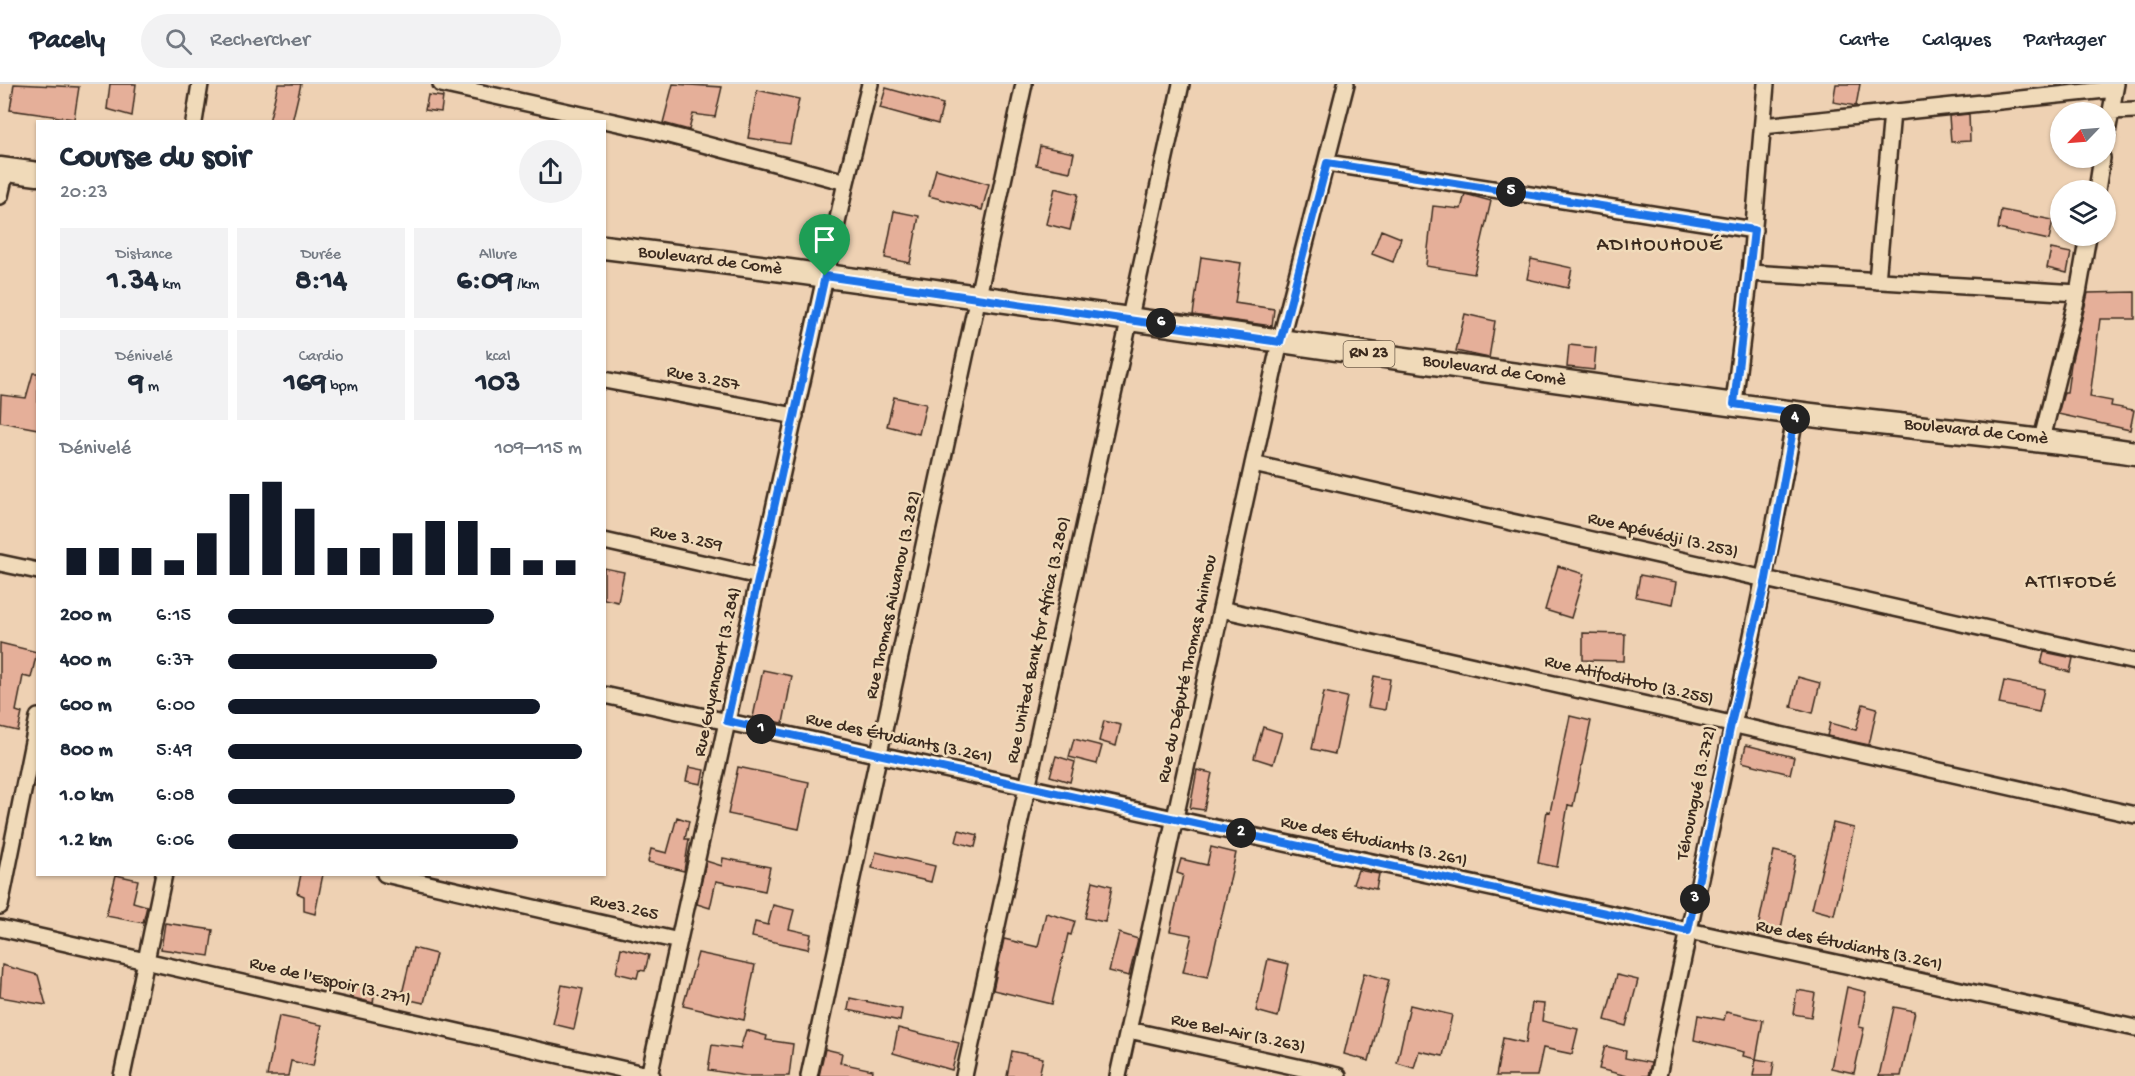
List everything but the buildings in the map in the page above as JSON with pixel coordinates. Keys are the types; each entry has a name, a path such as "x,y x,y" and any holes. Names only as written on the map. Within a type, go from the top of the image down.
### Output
{"main road":[{"path":"3,169 36,174"},
{"name":"Boulevard de Comè","path":"606,247 1129,318 1280,342 1796,413 2042,439 2135,453"}],"street":[{"path":"194,120 200,84"},
{"path":"441,84 605,120"},
{"name":"Rue Guyancourt (3.284)","path":"650,1076 825,276 870,84"},
{"name":"Rue Thomas Aiwanou (3.282)","path":"809,1076 1024,84"},
{"name":"Rue United Bank for Africa (3.280)","path":"964,1076 1181,84"},
{"name":"Rue du Député Thomas Ahinnou","path":"1118,1076 1280,342 1346,84"},
{"path":"1734,404 1750,273 1766,84"},
{"path":"1763,126 2116,87 2113,102"},
{"path":"2116,111 2135,110"},
{"path":"1877,281 1892,112"},
{"path":"606,120 846,182"},
{"path":"1327,163 1754,230"},
{"path":"0,196 3,169"},
{"path":"2042,439 2078,293 2086,246"},
{"path":"1750,273 2078,293"},
{"name":"Rue 3.257","path":"606,380 795,416"},
{"name":"Téhoungué (3.272)","path":"1658,1076 1731,724 1766,579 1796,413"},
{"name":"Rue Apévédji (3.253)","path":"1253,464 2135,662"},
{"name":"Rue 3.259","path":"606,542 759,576"},
{"path":"0,563 36,571"},
{"name":"Rue Atifoditoto (3.255)","path":"1221,609 2135,815"},
{"name":"Rue des Étudiants (3.261)","path":"606,694 2135,1028"},
{"path":"0,906 36,727"},
{"path":"122,1076 164,876"},
{"name":"Rue3.265","path":"394,876 679,941"},
{"name":"Rue de l'Espoir (3.271)","path":"0,928 650,1076"},
{"name":"Rue Bel-Air (3.263)","path":"1128,1030 1338,1076"}],"district":[{"name":"ADIHOUHOUÉ","path":"1660,246"},
{"name":"ATTIFODÉ","path":"2071,583"}],"route":[{"path":"1327,163 1754,230 1734,404 1796,413 1766,579 1731,724 1688,931 727,721 825,276 1129,318 1280,342 1327,163"}]}
